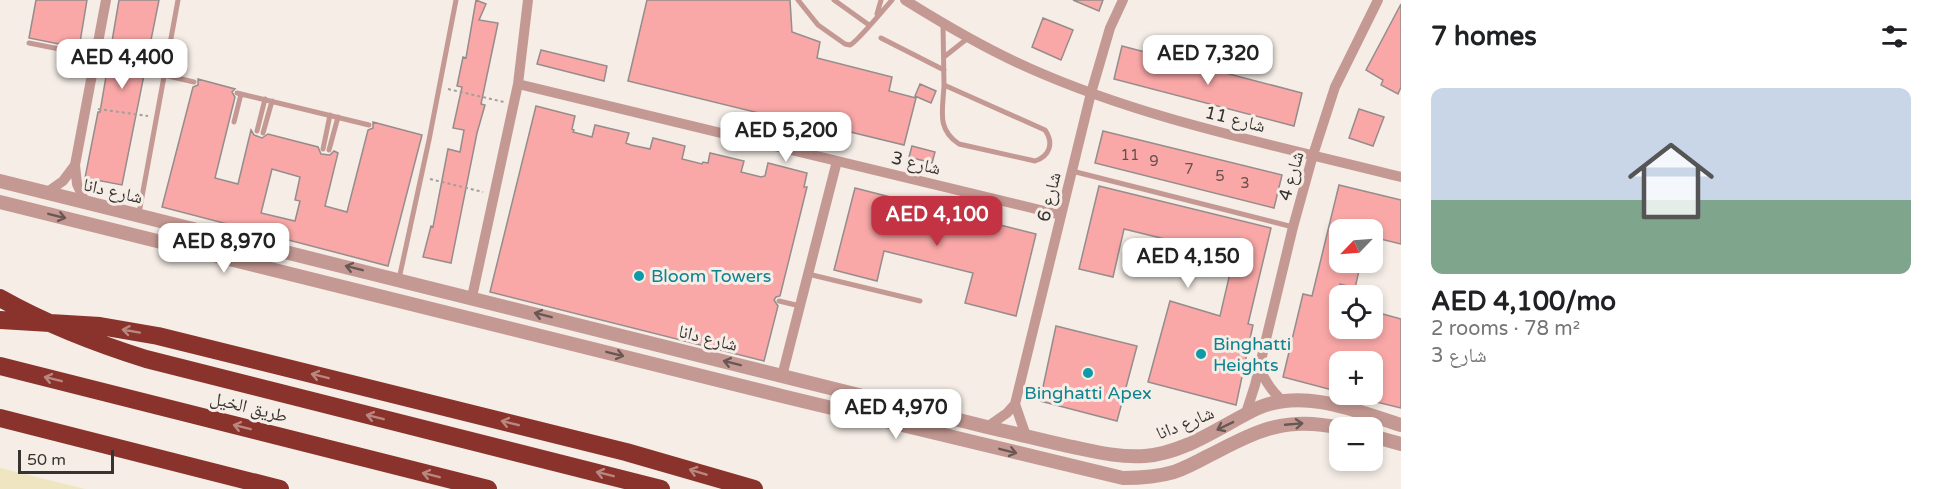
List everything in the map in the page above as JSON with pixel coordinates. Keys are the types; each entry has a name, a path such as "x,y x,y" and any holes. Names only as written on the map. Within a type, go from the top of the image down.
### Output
{"highway":[{"path":"0,298 51,324 113,349 661,489"},
{"path":"0,320 80,324 158,336 626,452 754,489"},
{"name":"طريق الخيل","path":"0,366 488,489"},
{"path":"0,417 280,489"}],"street":[{"path":"85,202 77,184 75,165 106,0"},
{"name":"شارع 11","path":"905,0 968,38 1030,69 1091,93 1201,128 1401,177"},
{"name":"شارع 6","path":"1015,404 1091,93 1110,28 1123,0"},
{"name":"شارع 4","path":"1245,416 1260,369 1293,227 1313,155 1335,87 1378,0"},
{"path":"470,296 518,84 524,2"},
{"name":"شارع 3","path":"518,84 1061,215"},
{"path":"784,376 837,161"},
{"path":"46,193 63,181 75,165"},
{"name":"شارع دانا","path":"0,181 470,296 987,427 1124,457 1168,452 1264,406 1284,402 1326,403 1401,425"},
{"name":"شارع دانا","path":"0,202 786,398 1123,478 1149,477 1175,472 1273,426 1294,423 1329,426"},
{"path":"456,315 450,308 452,298 470,296 484,306 480,316 471,319"},
{"path":"1260,369 1273,393 1284,402"},
{"path":"771,393 768,390 769,378 784,376 797,385 797,390 791,397 786,398"},
{"path":"987,427 1008,413 1015,404"},
{"path":"1015,404 1026,436"},
{"path":"1383,439 1401,444"}],"lane":[{"path":"138,215 178,0"},
{"path":"399,279 456,0"},
{"path":"798,0 818,25 845,44 855,43 892,0"},
{"path":"834,0 869,25"},
{"path":"876,16 881,0"},
{"path":"943,24 942,121 951,138 960,144 1035,161 1048,153 1051,145 1050,137 1045,130 944,86"},
{"path":"880,38 944,70"},
{"path":"944,57 968,38"},
{"path":"29,43 97,52"},
{"path":"164,75 194,82"},
{"path":"234,122 239,93 369,125"},
{"path":"260,132 268,100"},
{"path":"323,149 330,116"},
{"path":"329,150 338,117"},
{"path":"421,138 429,140"},
{"path":"1072,171 1293,227"},
{"path":"808,274 920,302"},
{"path":"779,301 800,306"}],"path":[{"path":"97,52 168,58"},
{"path":"440,87 513,105"},
{"path":"86,107 156,118"},
{"path":"421,177 494,194"}],"sand":[{"path":"0,468 85,489 0,489"}],"building":[{"path":"36,0 87,0 79,48 29,38"},
{"path":"119,0 159,0 122,185 85,178 98,112 100,112"},
{"path":"476,0 486,4 479,20 498,23 481,104 485,105 477,133 451,263 423,257 431,226 433,227 448,149 460,152 464,130 453,128 462,87 457,86 463,57 466,58"},
{"path":"647,0 790,0 792,32 820,42 817,58 892,77 889,91 916,98 904,145 805,121 804,124 628,81"},
{"path":"1073,0 1103,0 1099,11"},
{"path":"1401,4 1401,87 1398,94 1381,85 1383,80 1366,70"},
{"path":"1043,18 1073,30 1061,60 1032,47"},
{"path":"1122,46 1302,93 1294,126 1114,79"},
{"path":"541,50 607,66 604,81 537,64"},
{"path":"198,79 235,89 232,92 235,97 215,178 238,184 251,130 254,135 262,138 268,134 318,147 321,154 330,155 334,151 338,153 325,206 347,212 368,130 373,128 373,122 422,135 388,266 162,207 193,87 198,85","holes":["272,169 300,177 295,200 300,201 295,221 261,213"]},
{"path":"920,84 936,91 931,103 915,96"},
{"path":"536,106 575,116 573,132 592,137 595,125 629,133 626,143 631,145 650,149 653,138 685,146 682,159 702,164 703,162 708,163 710,153 744,161 741,172 761,177 765,176 768,163 807,173 804,187 807,187 780,296 774,300 778,306 764,361 490,292"},
{"path":"1359,109 1384,117 1373,146 1349,138"},
{"path":"1103,131 1282,175 1274,208 1095,163"},
{"path":"912,146 935,152 932,163 909,157"},
{"path":"1339,185 1401,200 1401,244 1383,240 1383,219 1331,219"},
{"path":"1099,186 1271,228 1248,324 1253,325 1236,405 1148,382 1170,301 1220,316 1234,256 1124,229 1113,277 1079,269"},
{"path":"855,188 1036,234 1016,316 965,303 973,273 884,251 877,281 834,270"},
{"path":"1329,226 1329,273 1358,273 1356,285 1329,285 1329,339 1383,339 1383,314 1401,319 1401,408 1383,404 1383,351 1329,351 1329,389 1283,377 1303,294 1312,296"},
{"name":"Binghatti Apex","path":"1056,326 1137,346 1117,421 1040,401"}],"place":[{"name":"Bloom Towers","path":"639,276"},
{"name":"Binghatti Heights","path":"1201,354"},
{"name":"Binghatti Apex","path":"1088,373"}]}
